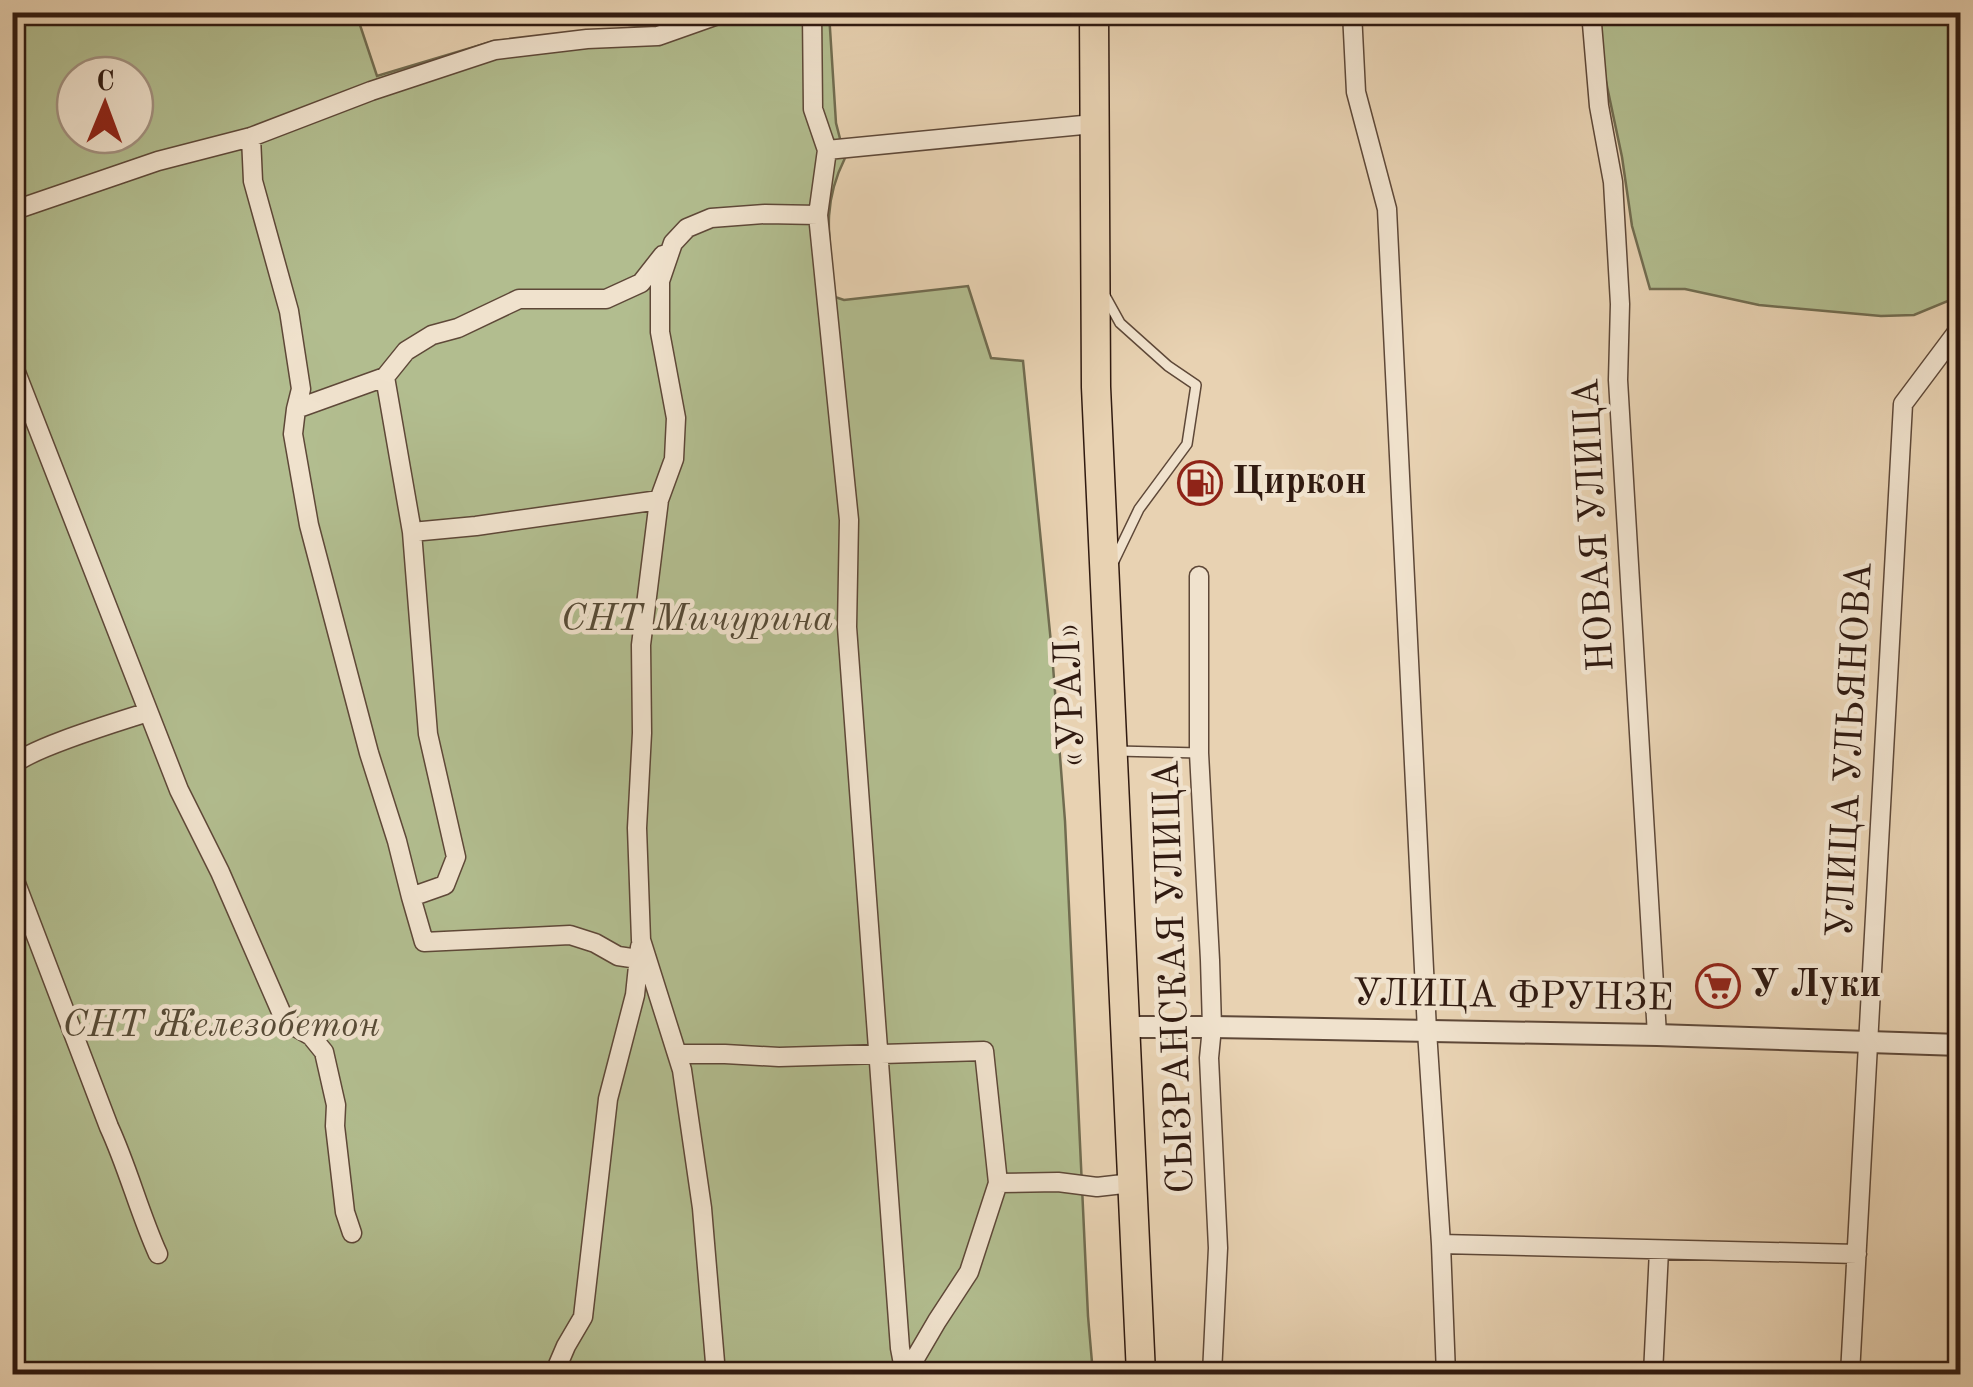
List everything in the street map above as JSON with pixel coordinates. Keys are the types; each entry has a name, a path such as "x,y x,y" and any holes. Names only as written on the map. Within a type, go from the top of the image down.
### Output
{"highway":[{"name":"«УРАЛ»","path":"1091,28 1096,386 1141,1374"}],"street":[{"path":"12,212 158,161 251,137 371,91 496,50 587,38 658,36 726,12"},
{"path":"812,12 813,109 827,150 818,214 849,520 847,627 900,1348 906,1374"},
{"path":"1352,12 1356,92 1387,209 1446,1374"},
{"name":"НОВАЯ УЛИЦА","path":"1590,12 1599,106 1613,182 1620,304 1618,380 1657,1034"},
{"path":"827,150 1093,124"},
{"path":"251,137 253,182 289,311 301,389 293,434 310,524 369,753 424,942 570,935 618,956 640,950"},
{"path":"296,409 385,376 406,350 518,299 606,298 641,283 687,228 711,218 818,214"},
{"path":"554,1374 584,1317 608,1100 635,995 640,950 636,828 642,733 641,645 659,500 674,460 676,418 660,332 660,281 673,243"},
{"name":"УЛИЦА УЛЬЯНОВА","path":"1850,1374 1903,404 1960,328"},
{"path":"12,362 179,790 220,872 284,1021 311,1036 324,1052 336,1106 345,1212 352,1232"},
{"path":"385,376 412,532 428,734 456,857 444,885 410,897"},
{"path":"412,532 659,500"},
{"name":"СЫЗРАНСКАЯ УЛИЦА","path":"1198,576 1199,753 1218,1248 1212,1374"},
{"path":"12,766 50,746 148,712"},
{"path":"12,872 158,1254"},
{"path":"640,950 679,1054 702,1208 716,1374"},
{"name":"УЛИЦА ФРУНЗЕ","path":"1124,1027 1657,1034 1960,1045"},
{"path":"679,1054 779,1057 984,1051 998,1184 969,1272 906,1374"},
{"path":"998,1184 1058,1182 1096,1187 1132,1183"},
{"path":"1441,1244 1857,1254"},
{"path":"1652,1374 1659,1250"}],"lane":[{"path":"1095,276 1120,323 1196,386 1186,444 1139,509 1104,582"},
{"path":"1111,751 1199,753"}],"green space":[{"name":"СНТ Мичурина","path":"12,13 356,13 377,76 494,41 661,25 696,13 829,13 836,123 845,158 830,210 835,297 844,300 968,286 991,358 1023,361 1065,821 1093,1374 13,1374"},
{"path":"1598,13 1960,13 1960,290 1948,301 1914,315 1881,316 1759,305 1685,289 1650,289 1632,226 1601,58"}],"place":[{"name":"Циркон","path":"1200,483"},
{"name":"У Луки","path":"1718,986"}],"park label":[{"name":"СНТ Железобетон","path":"221,1026"}]}
